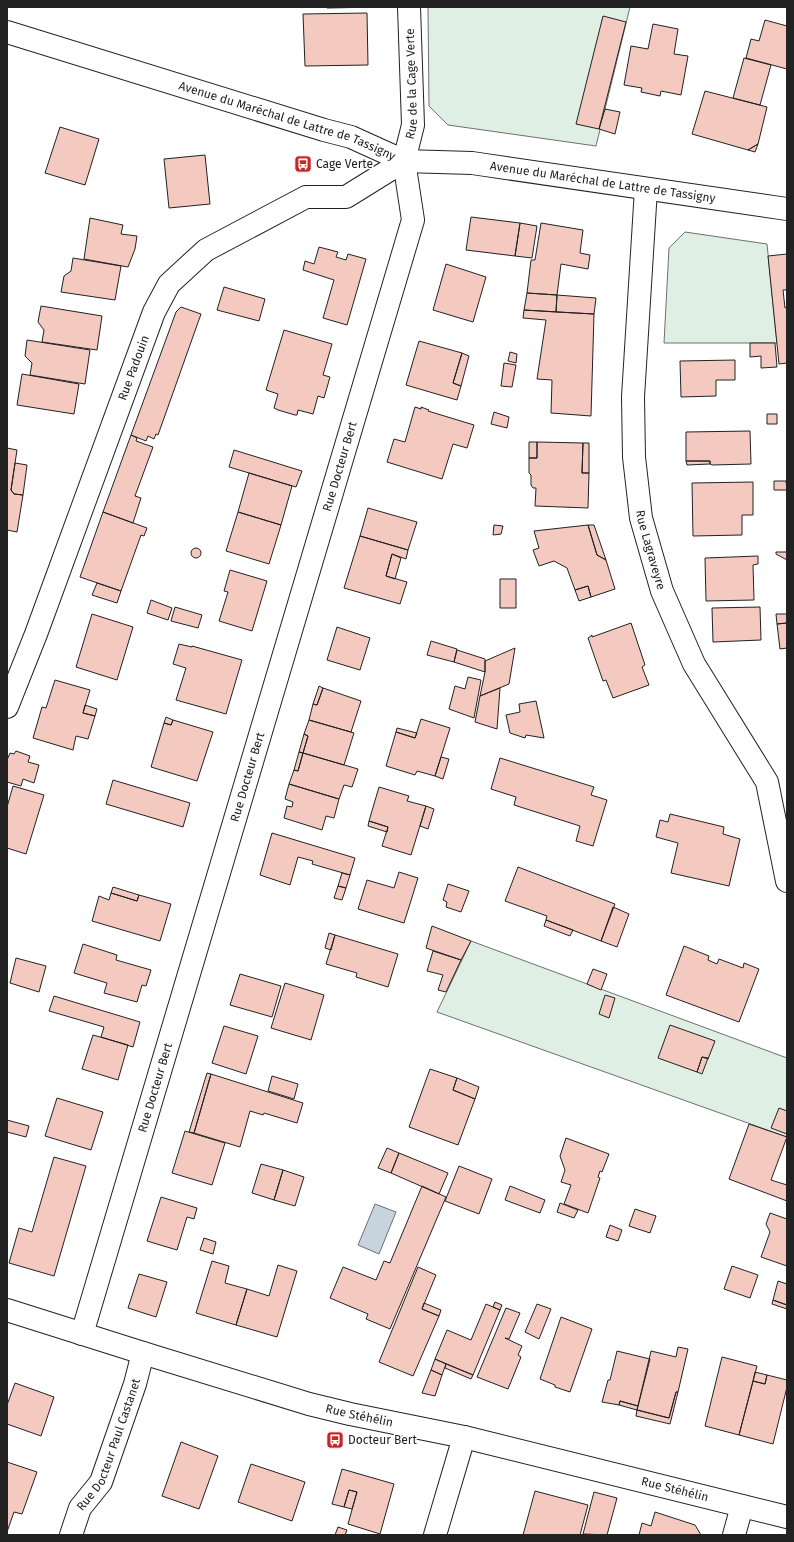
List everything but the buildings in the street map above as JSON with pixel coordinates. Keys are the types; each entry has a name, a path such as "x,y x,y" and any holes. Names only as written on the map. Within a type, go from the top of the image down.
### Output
{"street":[{"name":"Rue de la Cage Verte","path":"404,161 413,125 409,7"},
{"name":"Avenue du Maréchal de Lattre de Tassigny","path":"7,32 351,137 404,161 472,163 787,209"},
{"name":"Rue Docteur Bert","path":"82,1334 413,220 404,161"},
{"name":"Rue Padouin","path":"7,708 36,634 154,312 169,284 206,250 306,197 346,197 404,161"},
{"name":"Rue Lagraveyre","path":"646,189 633,397 634,457 641,518 662,592 694,664 767,782 787,881"},
{"name":"Rue Stéhélin","path":"7,1310 309,1404 464,1437 787,1517"},
{"name":"Rue Docteur Paul Castanet","path":"71,1535 80,1508 101,1482 135,1384 143,1353"},
{"path":"436,1535 464,1437"},
{"path":"734,1535 742,1506"}],"green space":[{"path":"428,7 630,7 596,146 448,125 429,106"},
{"path":"685,232 767,244 777,343 664,343 669,248"},
{"path":"471,941 787,1058 787,1137 437,1012"}],"shaded area":[{"path":"375,1204 396,1212 379,1254 358,1245"}],"place":[{"name":"Cage Verte","path":"303,164"},
{"name":"Docteur Bert","path":"335,1440"}]}
